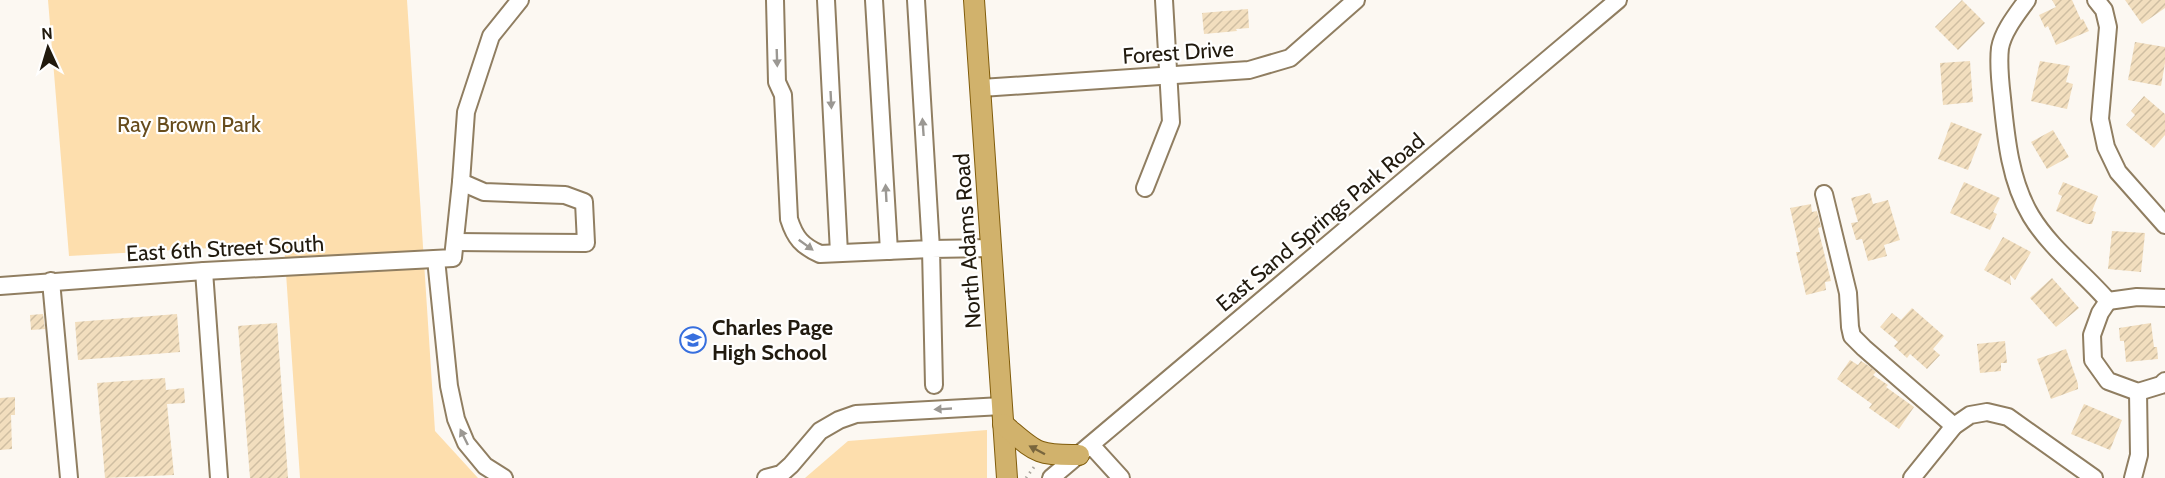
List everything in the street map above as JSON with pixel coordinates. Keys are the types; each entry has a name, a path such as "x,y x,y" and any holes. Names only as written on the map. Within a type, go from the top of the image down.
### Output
{"main road":[{"name":"North Adams Road","path":"974,0 1007,478"},
{"path":"1002,415 1032,448 1040,453 1053,456 1085,450"}],"street":[{"path":"504,478 485,466 466,443 456,419 449,386 448,253 461,182 466,112 491,36 520,0"},
{"path":"775,0 777,82 783,95 789,219 794,236 805,247 820,254 992,248"},
{"path":"826,0 839,253"},
{"path":"874,0 889,251"},
{"path":"916,0 931,249 934,385"},
{"path":"1144,188 1171,122 1164,0"},
{"name":"Forest Drive","path":"981,87 1249,70 1290,58 1356,0"},
{"name":"East Sand Springs Park Road","path":"1050,478 1618,0"},
{"path":"2027,0 2011,23 2001,45 1999,67 2007,144 2016,183 2031,216 2060,253 2086,276 2108,301"},
{"path":"2096,0 2104,10 2108,27 2100,119 2106,147 2118,172 2165,225"},
{"name":"East 6th Street South","path":"0,286 586,243 584,202 565,195 484,192 461,182"},
{"path":"1824,194 1848,293 1852,336 1954,426"},
{"path":"204,271 219,478"},
{"path":"51,281 69,478"},
{"path":"2165,299 2137,297 2108,301 2100,313 2092,335 2093,360 2108,381 2138,392 2161,385 2165,381"},
{"path":"2133,478 2139,454 2138,392"},
{"path":"1912,478 1954,426 1970,415 1987,412 2008,417 2094,478"},
{"path":"766,478 781,474 820,431 839,420 856,414 1002,415"},
{"path":"1085,450 1121,478"}],"green space":[{"name":"Ray Brown Park","path":"48,0 407,0 435,431 478,478 300,478 284,244 69,256"},
{"path":"987,430 987,478 805,478 848,441"}],"building":[{"path":"1962,0 1985,23 1958,50 1935,27"},
{"path":"2052,0 2072,0 2089,31 2056,45 2048,26 2045,28 2039,15 2056,7"},
{"path":"2125,0 2165,0 2165,8 2142,24"},
{"path":"1248,9 1249,28 1204,34 1202,13"},
{"path":"2135,42 2165,47 2161,86 2128,80"},
{"path":"1970,61 1973,102 1943,105 1940,63"},
{"path":"2040,61 2070,66 2066,82 2073,84 2067,109 2031,101"},
{"path":"2144,96 2165,114 2165,135 2154,148 2126,125 2135,115 2131,111"},
{"path":"1951,122 1982,134 1968,170 1938,159"},
{"path":"2053,130 2069,157 2047,169 2031,142"},
{"path":"1964,182 2000,198 1993,212 1997,214 1990,230 1950,213"},
{"path":"2063,182 2098,196 2092,211 2096,212 2092,224 2056,211 2062,196 2058,194"},
{"path":"1870,193 1873,204 1888,200 1900,240 1884,245 1887,256 1868,261 1862,239 1856,240 1851,223 1858,222 1851,198"},
{"path":"1811,204 1812,212 1817,211 1821,227 1818,228 1831,281 1825,282 1826,290 1806,295 1796,252 1800,252 1790,208"},
{"path":"2112,231 2145,233 2141,272 2108,269"},
{"path":"2003,237 2031,252 2015,280 2010,275 2011,285 1984,270"},
{"path":"2052,278 2079,308 2056,327 2030,298"},
{"path":"1912,308 1944,336 1933,349 1940,355 1927,369 1910,354 1907,358 1894,346 1898,342 1880,327 1892,313 1901,320"},
{"path":"43,314 45,329 31,330 30,315"},
{"path":"177,314 180,352 78,360 75,322"},
{"path":"277,323 288,478 250,478 238,326"},
{"path":"2151,323 2158,359 2126,362 2124,341 2120,341 2119,328"},
{"path":"2005,341 2007,363 2001,363 2001,371 1980,373 1977,344"},
{"path":"2066,349 2078,389 2051,399 2037,359"},
{"path":"1850,360 1858,365 1861,361 1869,366 1876,372 1873,375 1888,385 1886,387 1914,407 1899,429 1869,408 1872,404 1837,379"},
{"path":"165,378 166,390 184,388 185,403 167,404 174,475 105,478 97,383"},
{"path":"15,397 15,415 11,415 12,449 0,450 0,398"},
{"path":"2084,404 2122,420 2110,450 2071,434"}],"place":[{"name":"Charles Page High School","path":"693,340"}]}
